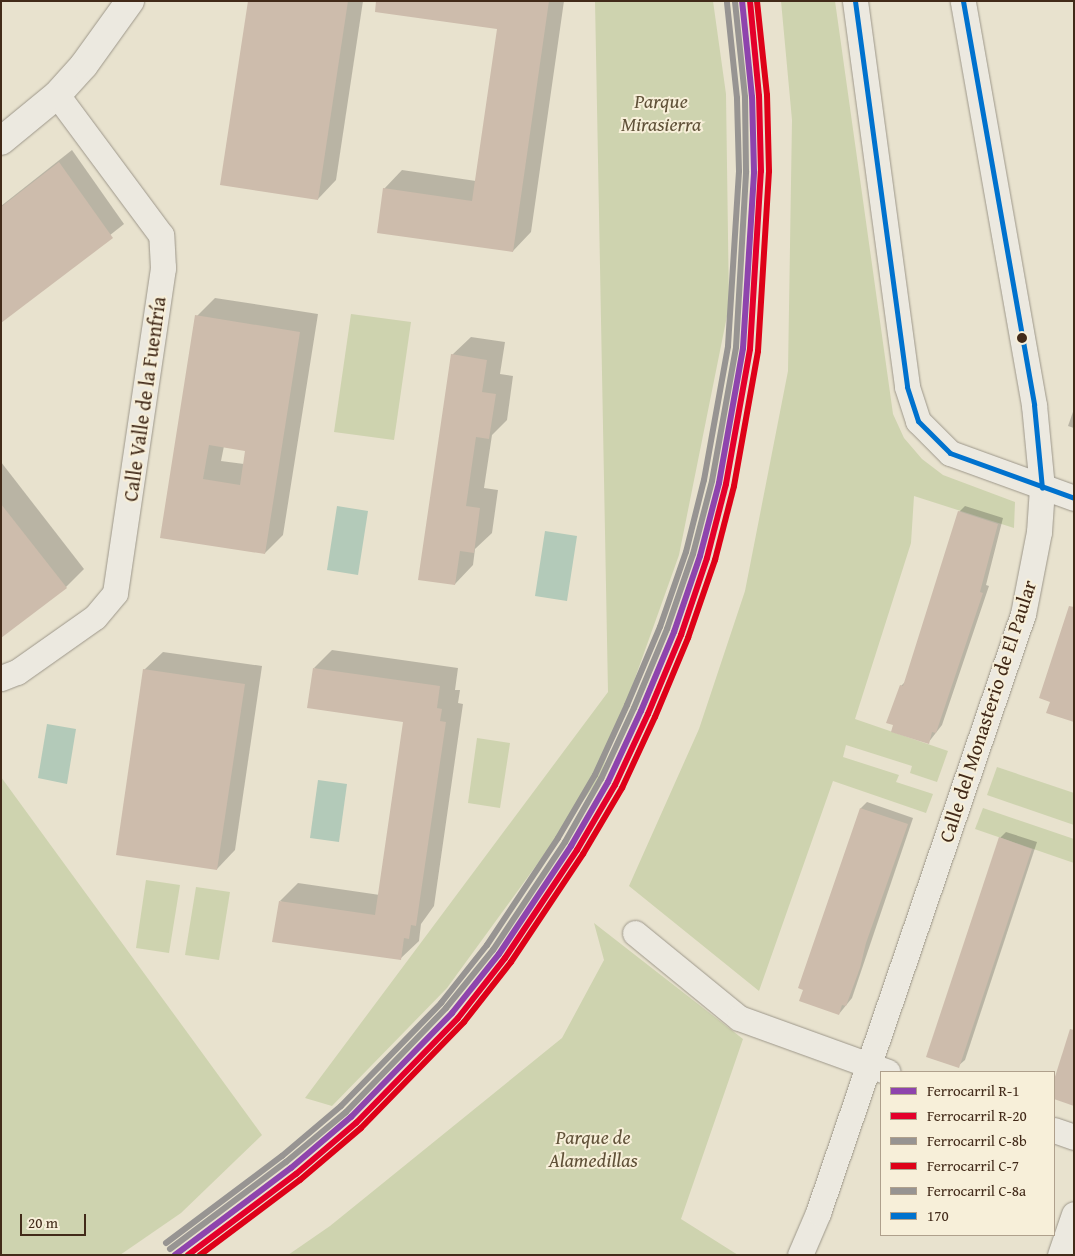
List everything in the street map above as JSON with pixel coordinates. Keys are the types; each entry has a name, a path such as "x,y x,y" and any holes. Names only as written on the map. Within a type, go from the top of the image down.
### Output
{"street":[{"path":"1,141 58,94 84,65 130,1"},
{"path":"856,1 911,404 923,427 950,453 1042,488 1074,498"},
{"name":"Calle del Monasterio de El Paular","path":"800,1255 878,1069 1023,614 1034,564 1042,488 1034,405 963,1"},
{"name":"Calle Valle de la Fuenfría","path":"1,678 18,672 95,617 115,593 163,268 161,235 58,94"},
{"path":"635,933 739,1018 878,1069"},
{"path":"1055,1130 1074,1137"},
{"path":"1060,1255 1074,1214"}],"green space":[{"name":"Parque Mirasierra","path":"595,1 713,1 726,94 729,306 679,555 599,779 447,988 332,1106 305,1098 608,692"},
{"path":"781,1 835,1 893,414 904,438 922,459 943,475 1015,502 1014,528 914,496 911,543 855,719 948,751 937,782 910,773 912,766 846,745 843,757 899,775 896,782 933,794 926,813 833,781 759,991 629,886 699,729 745,591 788,371 792,120"},
{"path":"351,314 411,322 394,440 334,432"},
{"path":"477,738 510,743 500,808 468,803"},
{"path":"997,767 1074,793 1074,825 987,795"},
{"path":"1,777 262,1135 181,1213 120,1255 1,1255"},
{"path":"983,808 1074,839 1074,863 975,829"},
{"path":"146,880 180,885 169,953 136,948"},
{"path":"196,887 230,892 219,960 185,955"},
{"name":"Parque de Alamedillas","path":"594,923 743,1039 681,1219 738,1255 288,1255 330,1226 562,1038 604,960"}],"shaded area":[{"path":"337,506 368,511 358,575 327,570"},
{"path":"545,531 577,536 567,601 535,596"},
{"path":"47,724 76,729 67,784 38,778"},
{"path":"318,780 347,784 339,842 310,838"}],"building":[{"path":"248,1 348,1 318,200 220,185"},
{"path":"376,1 549,1 513,252 377,233 383,188 472,201 497,29 375,12"},
{"path":"59,162 113,238 1,323 1,207"},
{"path":"195,315 300,332 265,554 160,538","holes":["209,445 245,451 240,485 203,479"]},
{"path":"451,354 487,360 482,392 496,394 489,439 476,437 466,506 480,508 474,553 460,551 455,585 418,580"},
{"path":"1,504 67,588 1,638"},
{"path":"958,511 998,524 980,592 983,593 936,733 932,732 929,744 891,732 893,725 886,723 900,685 903,686"},
{"path":"1069,606 1074,607 1074,722 1046,713 1050,702 1039,698"},
{"path":"313,668 440,686 437,708 442,709 440,721 446,722 416,926 411,925 409,939 404,938 401,960 272,942 279,901 375,915 403,722 307,708"},
{"path":"143,669 245,684 217,870 116,855"},
{"path":"860,808 908,824 866,943 860,968 846,1006 842,1005 839,1015 799,1001 803,990 798,988"},
{"path":"999,837 1032,849 959,1068 926,1057"},
{"path":"1070,1029 1074,1030 1074,1106 1055,1099 1055,1077"}],"rail line":[{"name":"R-1","path":"175,1255 291,1168 351,1117 452,1013 499,954 571,846 608,782 641,711 674,632 700,556 719,483 743,348 754,171 752,97 742,1"},
{"name":"R-20","path":"188,1255 296,1174 356,1123 458,1018 505,958 577,850 615,785 648,714 681,635 707,558 726,484 750,349 761,171 759,96 750,1"},
{"name":"C-7","path":"200,1255 300,1180 361,1128 464,1022 511,962 583,854 622,788 655,717 688,638 715,560 734,486 758,351 769,171 767,95 757,1"},
{"name":"C-8b","path":"170,1249 286,1162 346,1112 446,1008 493,950 565,842 601,779 634,708 667,629 693,554 712,481 736,347 746,171 745,97 735,2"},
{"name":"C-8a","path":"166,1243 282,1156 341,1106 441,1003 487,945 558,838 595,775 627,705 660,627 686,552 704,480 728,346 739,171 737,98 727,3"}],"transit line":[{"name":"170","path":"855,1 907,387 918,421 950,453 1074,498"},
{"name":"170","path":"963,1 1034,405 1042,488"}]}
